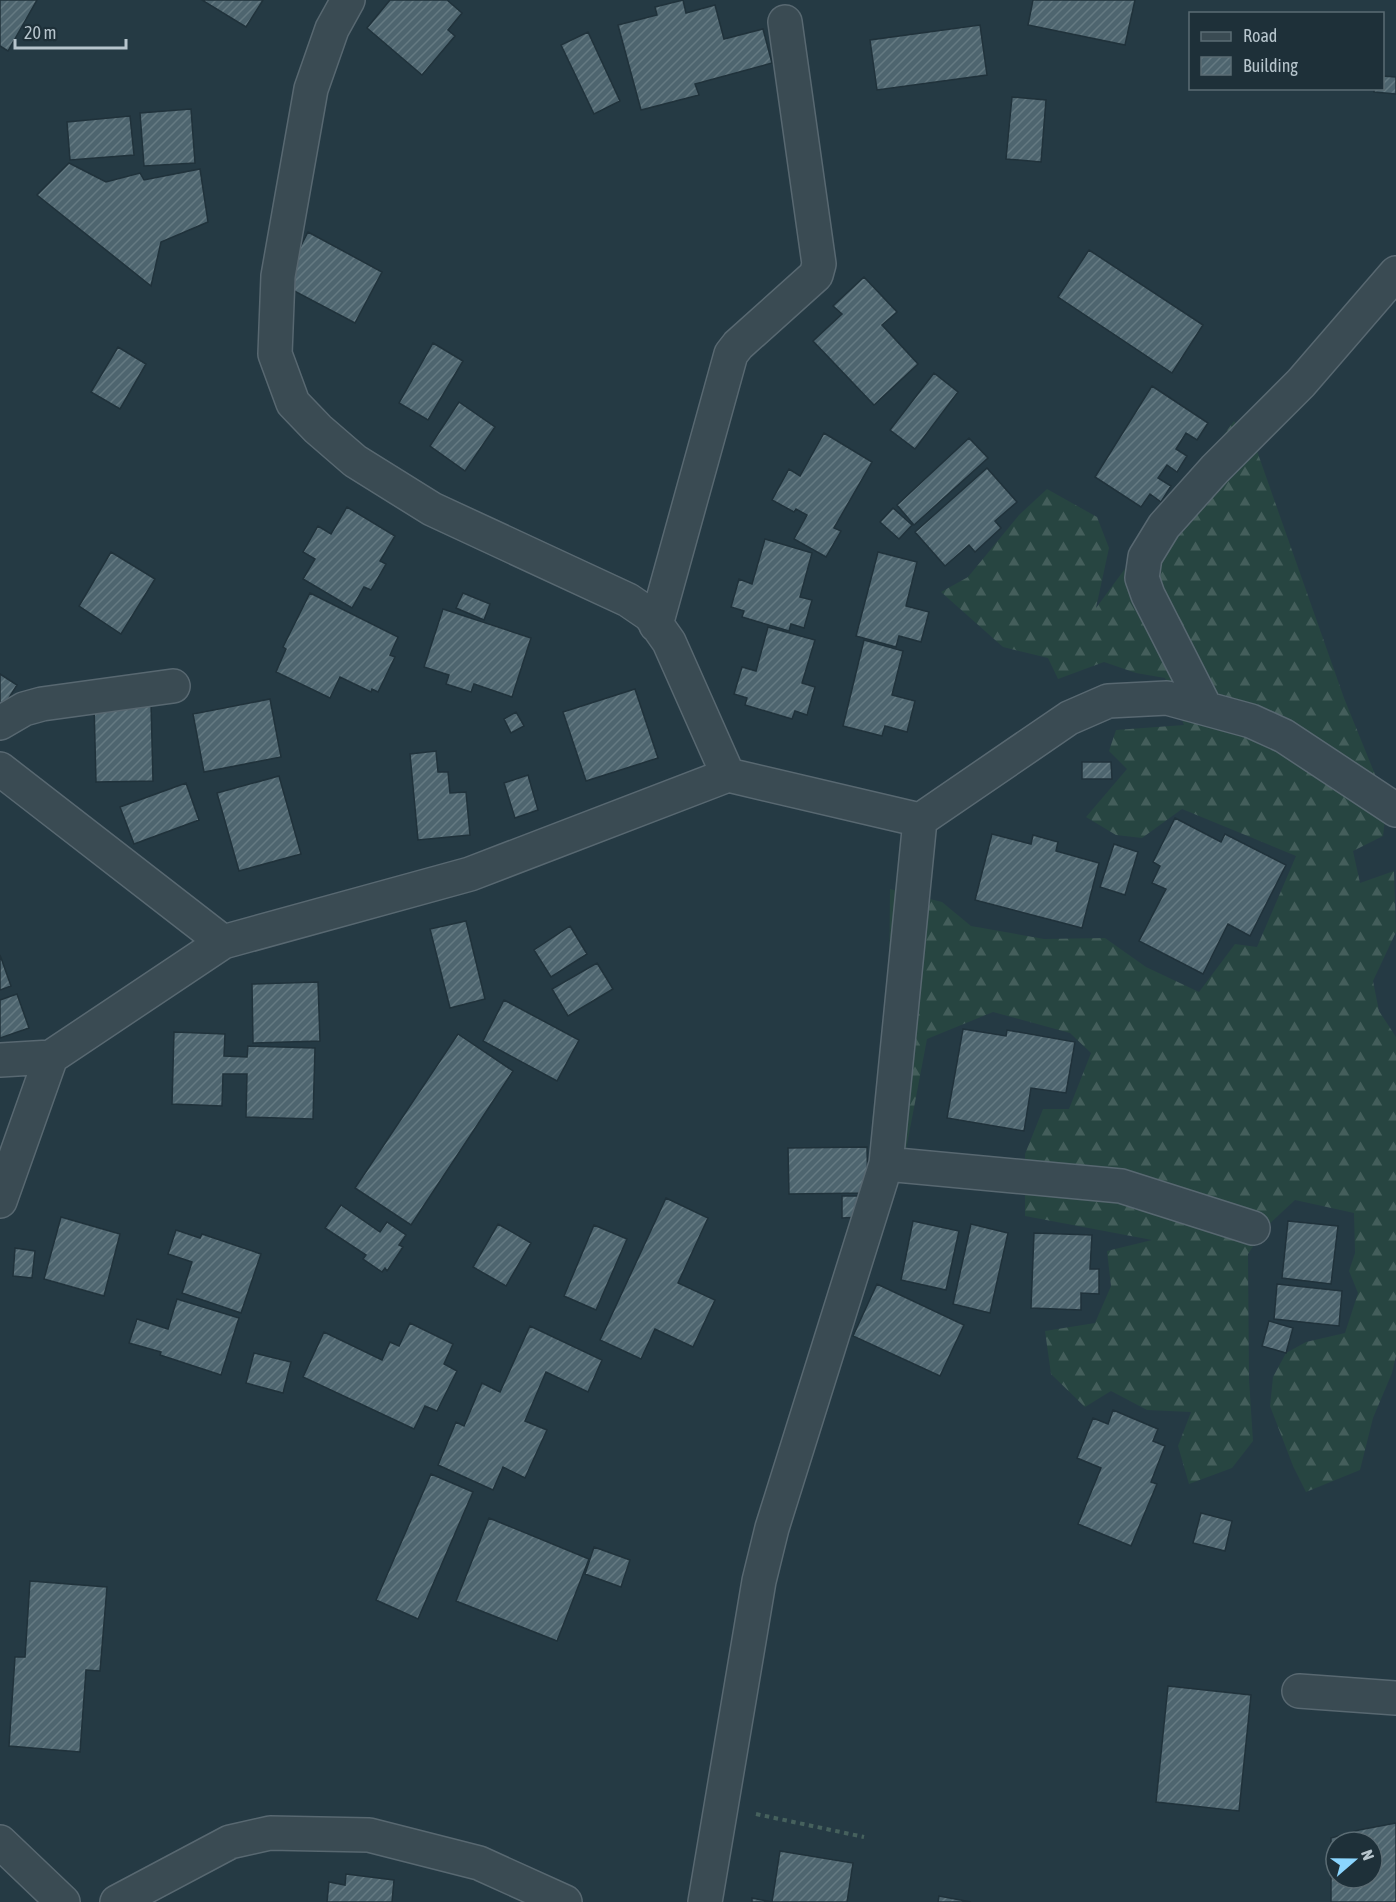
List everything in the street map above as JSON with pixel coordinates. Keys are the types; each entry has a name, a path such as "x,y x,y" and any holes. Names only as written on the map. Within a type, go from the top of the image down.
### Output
{"street":[{"path":"348,0 332,29 311,89 278,276 274,354 293,403 318,429 356,461 432,509 628,600 650,615 669,642 728,775"},
{"path":"657,625 731,354 818,271 819,264 785,22"},
{"path":"1205,707 1148,595 1142,578 1145,557 1164,526 1215,468 1301,383 1396,273"},
{"path":"0,723 24,709 42,704 173,686"},
{"path":"0,1060 51,1057 223,942 470,874 728,775 920,820 1069,718 1108,701 1167,698 1251,721 1284,736 1396,810"},
{"path":"0,769 223,942"},
{"path":"705,1902 759,1581 772,1528 886,1164 920,820"},
{"path":"0,1201 51,1057"},
{"path":"886,1164 1121,1186 1253,1228"},
{"path":"1299,1691 1396,1698"},
{"path":"117,1902 230,1842 270,1833 369,1835 479,1863 565,1902"},
{"path":"0,1842 63,1902"}],"path":[{"path":"720,1807 864,1837"}],"green space":[{"path":"1234,421 1257,451 1344,698 1387,804 1383,836 1353,851 1360,883 1394,871 1396,932 1373,981 1379,1011 1396,1037 1396,1356 1392,1373 1373,1418 1360,1470 1306,1492 1293,1466 1270,1406 1273,1377 1286,1353 1306,1342 1345,1333 1358,1293 1349,1271 1355,1253 1354,1213 1295,1200 1266,1227 1248,1254 1249,1379 1253,1441 1232,1468 1189,1484 1178,1446 1191,1412 1147,1410 1111,1391 1085,1407 1051,1374 1045,1331 1095,1323 1111,1286 1107,1251 1152,1240 1025,1216 1025,1154 1043,1109 1069,1109 1091,1053 1070,1033 993,1012 927,1039 905,1155 872,1122 889,995 890,889 942,902 971,926 1044,939 1105,938 1146,967 1199,992 1235,944 1257,947 1296,856 1182,809 1142,838 1116,835 1086,817 1127,769 1109,751 1116,730 1184,725 1165,678 1136,673 1104,662 1058,679 1048,658 1003,647 941,592 968,577 1019,515 1047,489 1097,517 1109,548 1096,608"}],"building":[{"path":"0,0 37,0 8,51 0,46"},
{"path":"202,0 263,0 246,27"},
{"path":"390,0 447,0 462,13 448,30 455,36 422,75 367,28"},
{"path":"683,0 686,13 715,5 724,39 763,29 772,63 695,84 699,95 641,110 618,25 657,15 655,7"},
{"path":"1033,0 1135,0 1125,45 1028,25"},
{"path":"980,25 987,75 877,90 870,40"},
{"path":"588,32 620,101 594,114 561,45"},
{"path":"1384,76 1396,77 1396,94 1374,92 1374,90 1384,90"},
{"path":"1012,97 1046,100 1041,162 1006,159"},
{"path":"191,109 195,163 144,166 140,113"},
{"path":"130,116 134,155 70,160 67,122"},
{"path":"69,163 106,182 140,173 144,180 200,169 208,222 161,242 151,286 37,195"},
{"path":"308,232 382,272 355,323 281,284"},
{"path":"1089,250 1203,325 1172,373 1058,297"},
{"path":"864,277 897,312 882,325 918,364 874,405 813,341 842,314 833,306"},
{"path":"433,343 463,361 428,420 399,403"},
{"path":"118,347 146,364 120,409 91,392"},
{"path":"934,373 958,392 915,449 890,430"},
{"path":"1152,386 1208,423 1197,440 1186,433 1176,449 1187,456 1177,472 1167,465 1158,478 1171,486 1161,502 1150,494 1141,507 1095,477"},
{"path":"459,402 495,427 465,471 430,446"},
{"path":"824,433 872,462 834,528 841,531 826,557 794,539 807,515 796,509 794,512 772,500 789,469 800,476"},
{"path":"969,438 988,458 914,525 897,505"},
{"path":"987,468 1017,502 995,521 1001,528 975,552 969,545 945,566 915,532"},
{"path":"347,507 395,536 380,561 386,564 371,590 364,587 352,608 303,579 315,559 303,552 318,526 331,534"},
{"path":"893,508 912,525 899,539 880,522"},
{"path":"765,539 812,553 800,597 812,600 804,628 791,624 789,631 742,617 744,611 731,607 739,579 752,584"},
{"path":"111,552 155,579 121,634 79,606"},
{"path":"878,552 917,562 906,606 929,612 921,642 899,636 896,647 856,636"},
{"path":"310,593 398,637 390,655 395,657 378,692 372,689 371,692 340,677 330,698 276,672 286,649 283,647"},
{"path":"463,593 490,604 484,620 456,608"},
{"path":"443,609 531,638 512,697 474,684 471,692 446,684 449,675 424,667"},
{"path":"768,627 815,640 802,683 815,687 807,715 795,711 792,719 745,705 747,698 734,694 742,667 756,671"},
{"path":"864,640 903,651 892,695 915,701 907,732 885,726 882,736 843,726"},
{"path":"0,674 17,685 2,709 0,708"},
{"path":"635,689 658,758 586,781 563,712"},
{"path":"270,699 281,757 204,772 193,714"},
{"path":"151,703 153,781 96,782 94,704"},
{"path":"516,712 524,726 511,733 504,719"},
{"path":"436,751 438,772 448,772 450,793 466,792 470,835 418,840 410,754"},
{"path":"1082,762 1111,762 1112,779 1082,779"},
{"path":"528,775 538,810 515,818 504,783"},
{"path":"279,776 301,854 239,871 217,793"},
{"path":"186,783 199,820 134,844 120,807"},
{"path":"1175,818 1221,842 1225,834 1286,865 1250,936 1228,924 1203,974 1139,941 1166,889 1152,883 1160,866 1153,862"},
{"path":"992,834 1031,844 1033,835 1058,842 1056,851 1099,863 1082,928 975,900"},
{"path":"1114,844 1138,852 1125,895 1100,887"},
{"path":"466,921 485,999 450,1008 430,929"},
{"path":"570,926 587,954 551,977 534,950"},
{"path":"0,955 11,986 0,990"},
{"path":"597,963 613,989 568,1016 552,989"},
{"path":"318,982 320,1041 253,1043 252,984"},
{"path":"17,994 29,1028 0,1038 0,1000"},
{"path":"504,1000 579,1040 557,1081 483,1041"},
{"path":"963,1029 1006,1036 1007,1030 1075,1042 1066,1093 1031,1088 1024,1131 947,1118"},
{"path":"174,1032 225,1034 224,1056 247,1057 248,1046 315,1048 313,1119 246,1117 247,1074 223,1074 222,1106 172,1104"},
{"path":"458,1034 513,1071 411,1225 355,1188"},
{"path":"867,1147 868,1193 789,1194 788,1148"},
{"path":"842,1196 862,1196 862,1217 842,1218"},
{"path":"666,1198 708,1218 678,1283 715,1300 693,1347 655,1329 641,1359 600,1340"},
{"path":"341,1205 380,1232 387,1222 406,1235 399,1245 403,1247 387,1271 385,1268 382,1272 363,1259 366,1255 325,1228"},
{"path":"61,1217 120,1234 104,1296 44,1279"},
{"path":"913,1221 959,1231 946,1290 901,1280"},
{"path":"1288,1221 1338,1226 1331,1284 1282,1278"},
{"path":"498,1224 531,1243 506,1286 473,1267"},
{"path":"971,1224 1008,1233 990,1313 953,1304"},
{"path":"594,1225 627,1239 596,1310 564,1296"},
{"path":"176,1230 200,1238 202,1234 261,1254 241,1313 182,1293 192,1262 168,1254"},
{"path":"1034,1233 1092,1235 1090,1269 1099,1269 1099,1294 1081,1293 1081,1310 1031,1308"},
{"path":"15,1248 35,1251 32,1278 13,1276"},
{"path":"877,1284 964,1325 940,1376 853,1336"},
{"path":"1277,1284 1342,1291 1339,1326 1274,1319"},
{"path":"177,1299 239,1318 221,1375 160,1355 161,1352 129,1343 137,1319 168,1329"},
{"path":"1269,1321 1293,1328 1286,1353 1262,1346"},
{"path":"410,1323 453,1344 444,1364 457,1371 437,1411 425,1406 414,1429 303,1377 324,1332 382,1360 390,1342 399,1346"},
{"path":"530,1326 602,1360 588,1392 546,1372 525,1421 547,1430 525,1478 503,1467 493,1490 438,1465 456,1422 464,1426 482,1383 500,1392"},
{"path":"254,1353 291,1362 283,1393 246,1383"},
{"path":"1113,1410 1158,1429 1153,1441 1165,1446 1151,1482 1157,1484 1131,1546 1078,1524 1101,1468 1077,1458 1093,1418 1108,1424"},
{"path":"431,1474 473,1492 418,1619 376,1600"},
{"path":"1201,1513 1232,1521 1225,1551 1193,1543"},
{"path":"489,1518 589,1559 557,1641 456,1601"},
{"path":"594,1547 630,1560 621,1587 585,1574"},
{"path":"30,1581 107,1587 100,1671 86,1670 80,1752 9,1746 15,1657 25,1657"},
{"path":"1168,1686 1251,1695 1239,1811 1156,1802"},
{"path":"1396,1823 1396,1902 1331,1902 1331,1890 1384,1890 1384,1830 1359,1830"},
{"path":"780,1851 853,1863 847,1902 772,1902"},
{"path":"346,1874 394,1880 392,1902 327,1902 329,1882 345,1885"},
{"path":"939,1896 971,1902 938,1902"},
{"path":"752,1898 772,1902 752,1902"}]}
